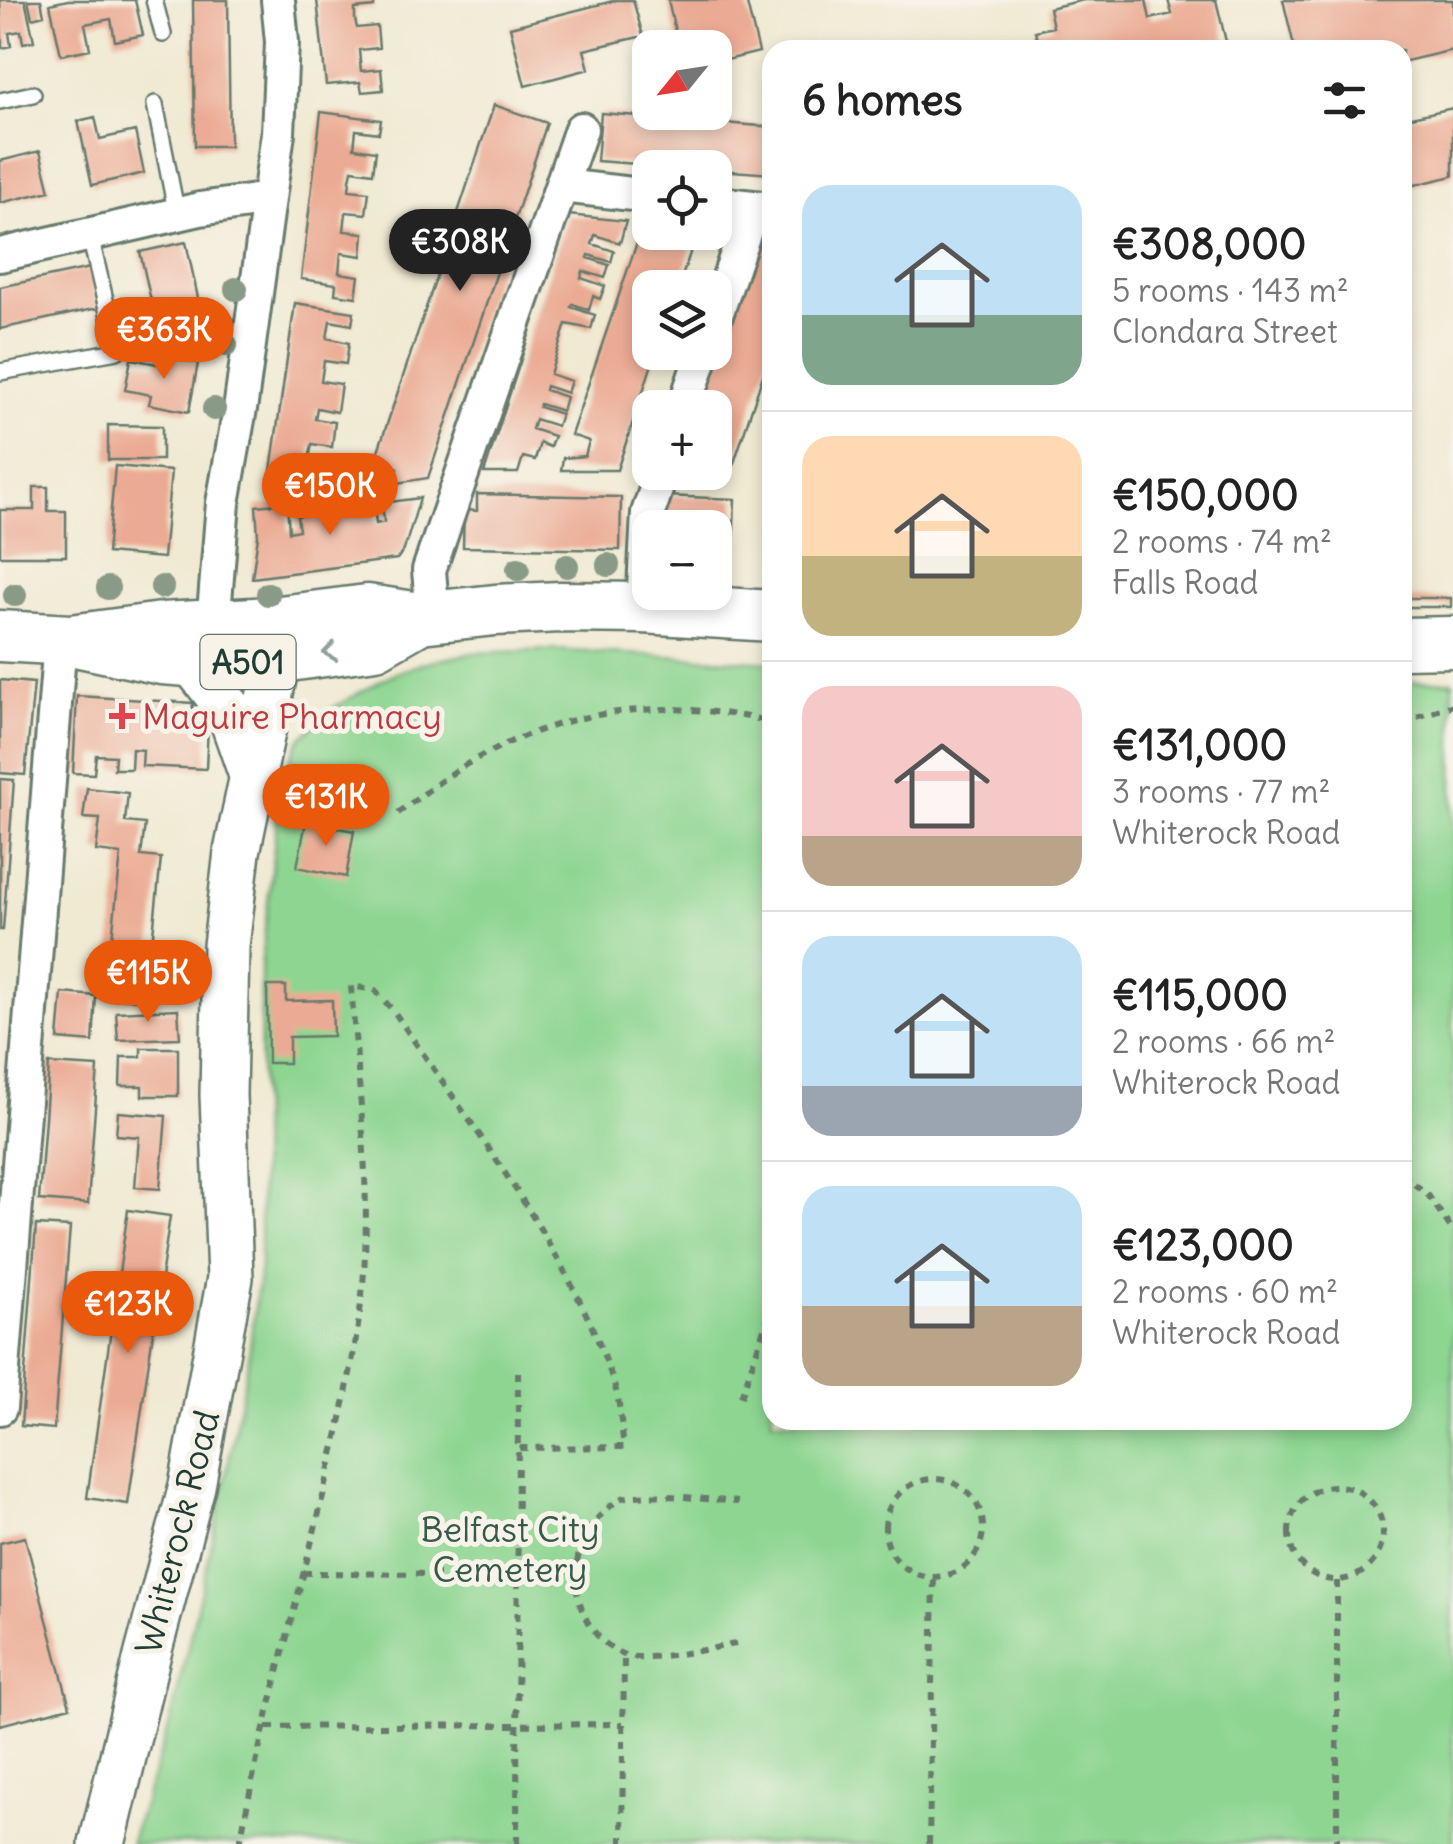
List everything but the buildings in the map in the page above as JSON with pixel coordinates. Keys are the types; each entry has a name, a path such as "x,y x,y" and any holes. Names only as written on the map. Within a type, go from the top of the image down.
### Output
{"main road":[{"name":"A501","path":"0,636 203,644 273,641 367,610 426,618 495,610 632,608"},
{"name":"A501","path":"675,610 762,615"},
{"path":"1412,642 1453,642"}],"street":[{"path":"252,774 203,644 278,133 278,0"},
{"path":"426,618 429,570 581,130"},
{"path":"562,186 632,194"},
{"path":"0,255 177,214 269,199"},
{"path":"732,205 762,208"},
{"path":"732,279 762,210"},
{"path":"0,1408 65,640"},
{"name":"Whiterock Road","path":"102,1844 192,1486 230,1278 223,1096 226,946 237,852 270,701 273,641"}],"lane":[{"path":"154,0 163,34"},
{"path":"0,101 33,94"},
{"path":"155,104 177,214"},
{"path":"0,372 117,351 90,236"}],"path":[{"path":"1412,719 1453,705"},
{"path":"398,813 467,764 528,734 599,712 686,707 762,720"},
{"path":"240,1844 338,1427 359,1317 368,1213 351,986 375,990 395,1012 522,1201 591,1321 616,1391 624,1447 518,1448"},
{"path":"1412,1182 1428,1195 1453,1231"},
{"path":"740,1397 762,1334"},
{"path":"518,1370 518,1844"},
{"path":"930,1478 946,1480 972,1497 983,1526 975,1556 964,1568 934,1578 902,1567 885,1538 884,1522 889,1506 900,1492 914,1482 930,1478"},
{"path":"1342,1486 1370,1500 1383,1528 1382,1544 1366,1570 1337,1581 1308,1571 1297,1560 1289,1531 1300,1502 1312,1492 1342,1486"},
{"path":"736,1644 668,1656 624,1656 592,1630 576,1590 576,1556 589,1526 620,1498 738,1502"},
{"path":"304,1574 576,1576"},
{"path":"929,1844 934,1578"},
{"path":"1337,1581 1337,1844"},
{"path":"622,1844 624,1656"},
{"path":"267,1726 623,1724"}],"green space":[{"name":"Belfast City Cemetery","path":"552,650 762,661 762,1430 1412,1430 1412,682 1453,681 1453,1844 130,1844 170,1723 217,1521 248,1362 260,1267 261,967 277,819 290,760 300,739 331,709 391,675 424,663 473,653"}],"place":[{"name":"Maguire Pharmacy","path":"122,716"}]}
